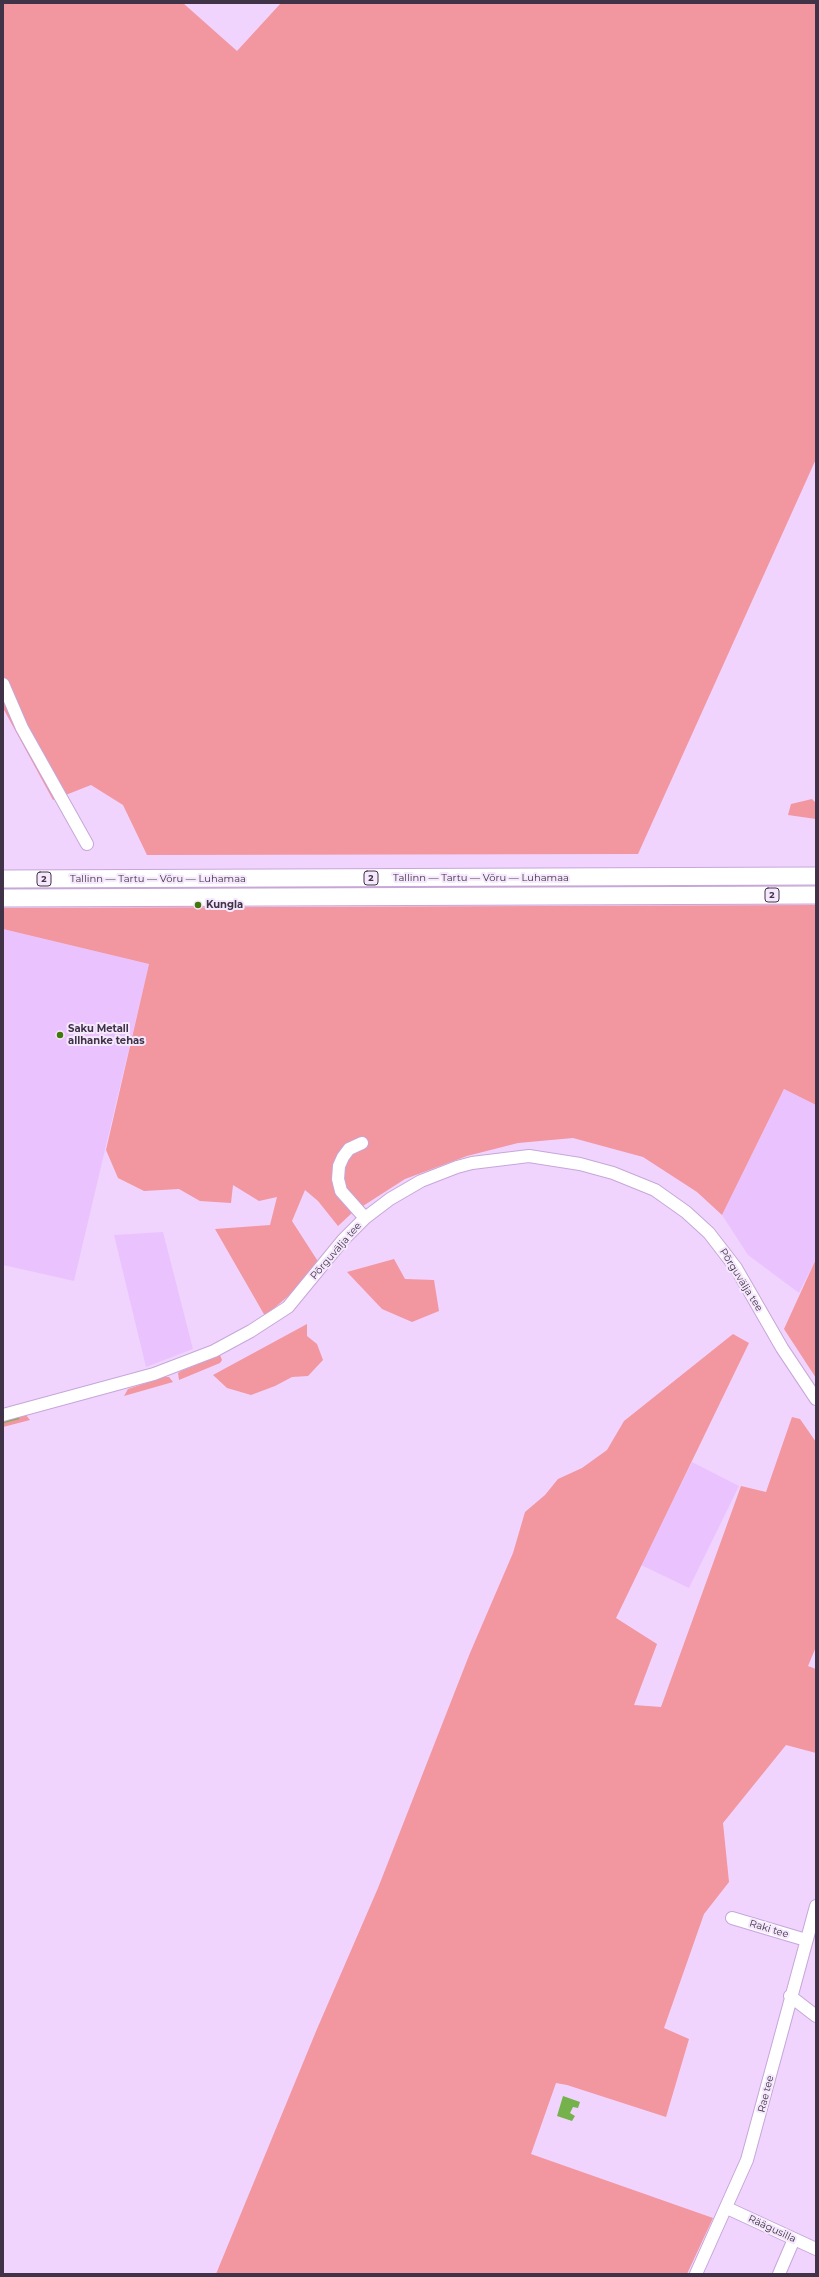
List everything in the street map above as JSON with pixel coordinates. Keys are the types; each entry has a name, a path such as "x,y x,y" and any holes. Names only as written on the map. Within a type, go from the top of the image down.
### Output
{"highway":[{"name":"Tallinn — Tartu — Võru — Luhamaa","path":"3,880 816,876"},
{"name":"Tallinn — Tartu — Võru — Luhamaa","path":"3,898 816,895"}],"street":[{"path":"3,684 22,728 87,844"},
{"path":"362,1143 349,1149 343,1157 339,1166 338,1179 341,1191 365,1218"},
{"name":"Põrguvälja tee","path":"3,1415 154,1374 202,1356 235,1341 271,1320 288,1307 343,1240 365,1218 405,1190 441,1172 472,1163 513,1158 541,1157 580,1164 630,1179 655,1190 686,1212 721,1247 746,1284 782,1348 816,1398"},
{"name":"Rae tee","path":"696,2274 727,2208 747,2160 762,2112 790,1996 816,1906"},
{"name":"Raki tee","path":"732,1918 806,1940"},
{"path":"790,1996 816,2016"},
{"name":"Räägusilla","path":"727,2208 816,2249"},
{"path":"778,2274 794,2239"}],"shaded area":[{"path":"3,3 183,3 237,51 281,3 816,3 816,459 638,854 147,855 123,805 91,785 53,800 3,708"},
{"path":"812,799 816,803 816,819 788,815 791,804"},
{"path":"816,905 816,1105 784,1089 722,1215 697,1192 643,1157 573,1138 518,1143 467,1156 405,1179 352,1213 338,1226 318,1201 305,1190 292,1221 319,1263 293,1292 265,1316 215,1229 270,1225 277,1197 259,1201 233,1185 231,1203 200,1201 179,1189 144,1191 118,1178 106,1150 149,964 3,929 3,908"},
{"path":"3,929 149,964 74,1281 3,1265"},
{"path":"784,1089 816,1105 816,1259 799,1293 748,1255 722,1215"},
{"path":"163,1232 193,1349 146,1367 114,1235"},
{"path":"394,1259 405,1279 434,1280 439,1311 412,1322 382,1309 347,1272"},
{"path":"816,1259 816,1378 784,1329"},
{"path":"307,1324 307,1336 317,1344 323,1360 308,1376 292,1377 275,1386 251,1395 227,1388 213,1375"},
{"path":"733,1334 749,1343 616,1618 657,1644 634,1705 661,1707 741,1486 766,1492 792,1417 800,1419 816,1442 816,1647 808,1666 816,1669 816,1753 786,1745 723,1823 729,1882 704,1914 664,2028 689,2039 666,2117 567,2085 556,2083 531,2154 713,2218 687,2274 216,2274 317,2029 378,1888 470,1653 513,1553 525,1512 545,1495 558,1479 582,1468 607,1450 624,1421"},
{"path":"220,1355 222,1360 220,1363 179,1380 178,1373 181,1371"},
{"path":"164,1377 169,1377 173,1382 124,1396 128,1389"},
{"path":"25,1414 30,1420 3,1427 3,1420"},
{"path":"692,1462 739,1486 689,1588 641,1565"},
{"path":"563,2096 580,2102 578,2108 573,2107 570,2113 575,2116 572,2121 557,2116"}],"waterway":[{"path":"3,1422 18,1418"}],"place":[{"name":"Kungla","path":"198,905"},
{"name":"Saku Metall allhanke tehas","path":"60,1035"}]}
